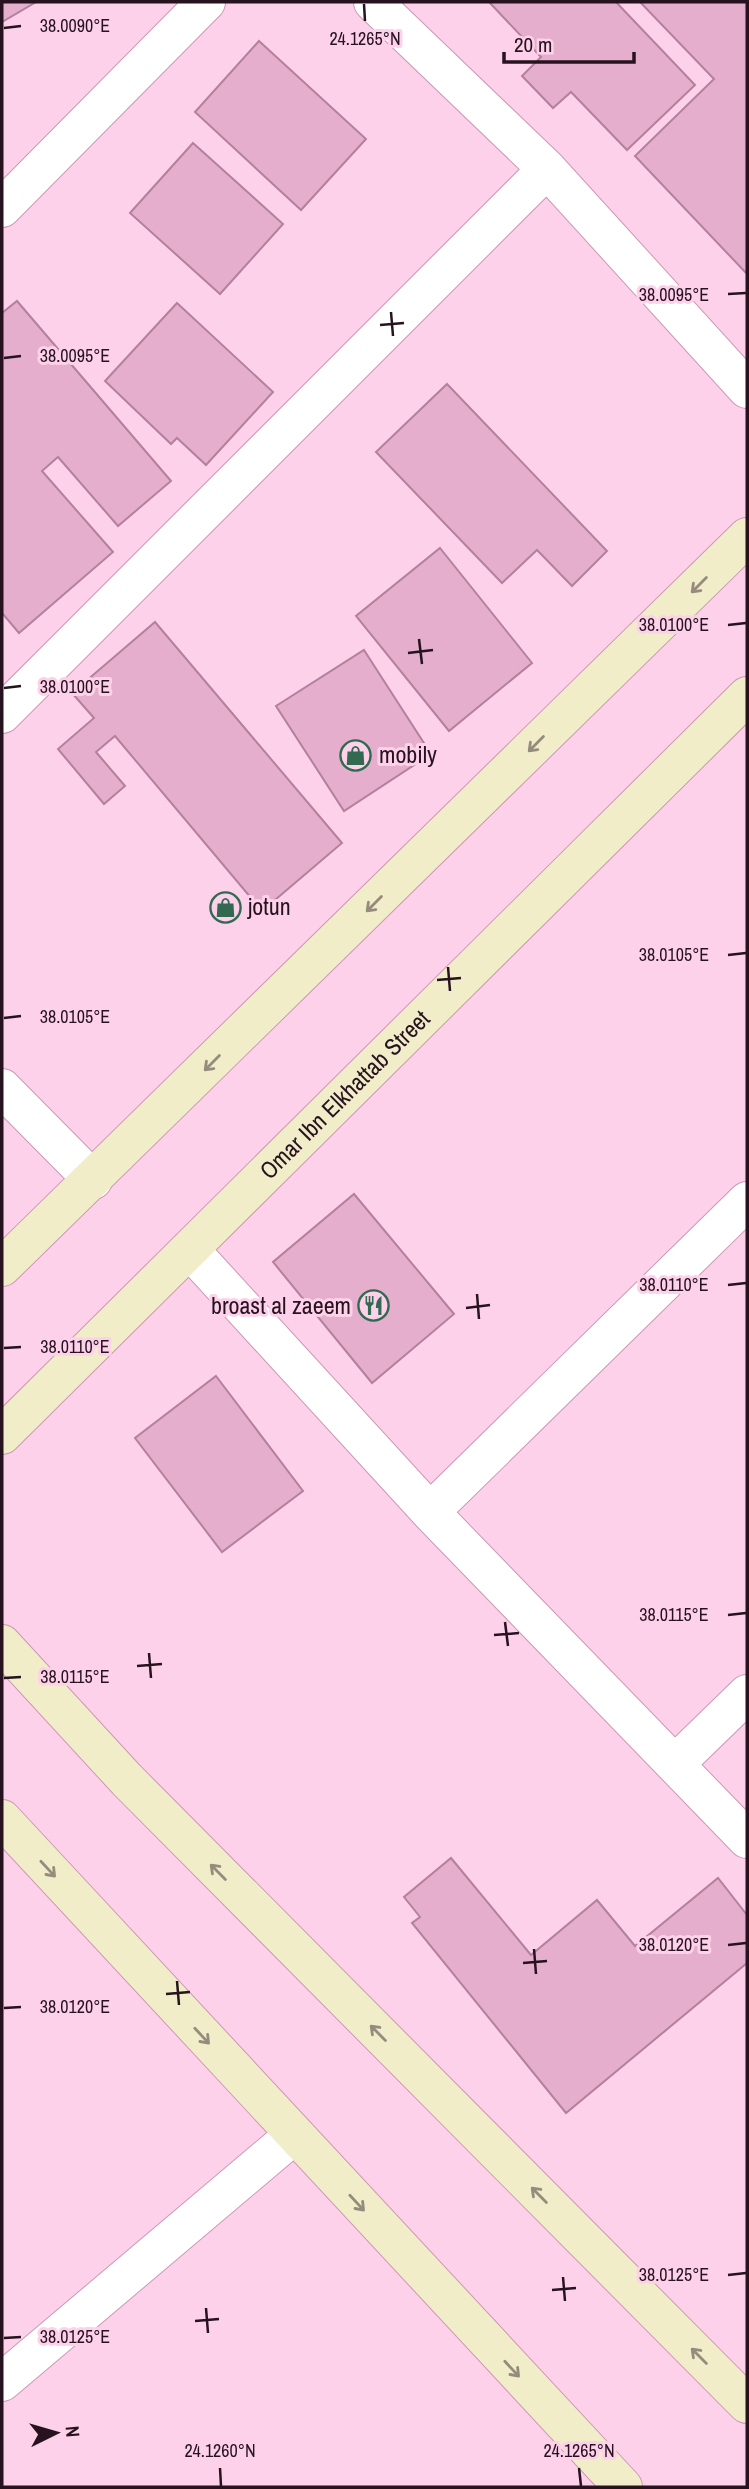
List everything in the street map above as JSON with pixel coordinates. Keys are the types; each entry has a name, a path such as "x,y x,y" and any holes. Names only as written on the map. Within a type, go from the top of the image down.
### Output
{"street":[{"path":"2,208 206,2"},
{"path":"373,2 547,169 747,389"},
{"path":"2,714 547,169"},
{"path":"2,1267 747,537"},
{"name":"Omar Ibn Elkhattab Street","path":"2,1435 747,696"},
{"path":"2,1088 93,1180"},
{"path":"430,1512 747,1201"},
{"path":"190,1250 430,1512 747,1839"},
{"path":"2,1644 127,1780 747,2404"},
{"path":"675,1764 747,1695"},
{"path":"2,1819 623,2487"},
{"path":"2,2382 294,2135"}],"building":[{"path":"2,2 36,2 2,22"},
{"path":"489,2 616,2 695,85 627,150 571,92 553,108 522,76 541,57"},
{"path":"640,2 747,2 747,274 635,156 714,79"},
{"path":"259,41 366,139 301,210 195,112"},
{"path":"193,143 283,224 220,294 130,213"},
{"path":"17,301 171,481 118,526 58,457 42,471 113,552 19,633 2,613 2,313"},
{"path":"177,303 273,392 206,465 177,438 171,444 105,381"},
{"path":"447,384 607,551 572,586 537,550 502,583 376,452"},
{"path":"440,548 532,663 449,731 356,616"},
{"path":"155,622 342,843 262,911 115,736 96,752 125,786 104,804 58,749 94,718 72,693"},
{"path":"364,650 431,754 344,811 276,706"},
{"path":"354,1194 454,1314 372,1383 273,1262"},
{"path":"216,1376 303,1491 222,1552 135,1438"},
{"path":"451,1858 531,1955 597,1900 635,1946 718,1878 747,1915 747,1963 566,2113 412,1923 420,1917 404,1897"}],"place":[{"name":"mobily","path":"356,755"},
{"name":"jotun","path":"225,907"},
{"name":"broast al zaeem","path":"374,1306"}]}
